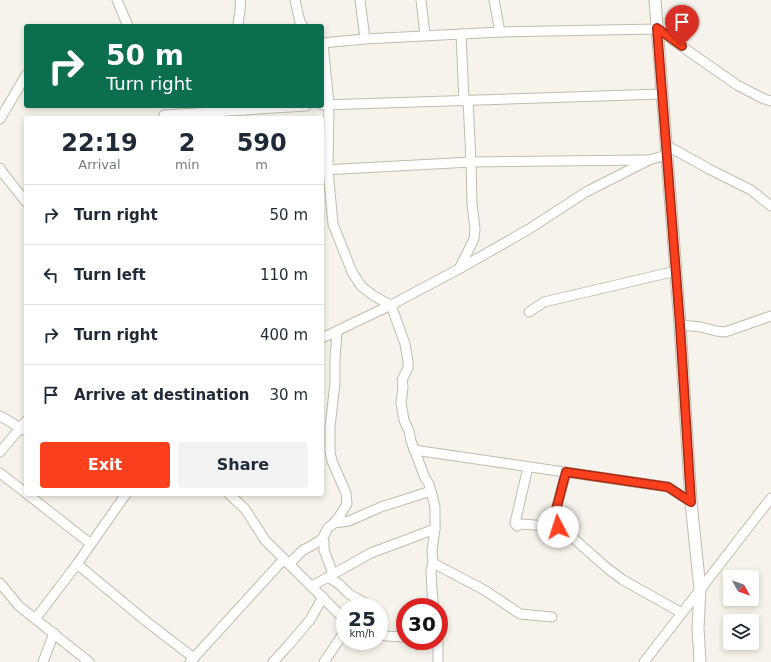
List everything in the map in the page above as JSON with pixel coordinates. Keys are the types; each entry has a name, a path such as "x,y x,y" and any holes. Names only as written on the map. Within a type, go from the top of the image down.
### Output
{"street":[{"path":"117,0 127,24"},
{"path":"238,24 241,6 240,0"},
{"path":"295,0 302,24"},
{"path":"360,0 365,39"},
{"path":"420,0 425,36"},
{"path":"494,0 500,32"},
{"path":"655,0 680,325 691,502 700,589 698,628 700,662"},
{"path":"324,43 365,39 500,32 657,28 737,86 771,101"},
{"path":"459,269 474,239 475,229 472,204 471,162 461,34"},
{"path":"0,119 24,78"},
{"path":"324,84 325,170 333,224 352,272 361,286 374,296 391,305 405,344 408,368 402,380 403,388 401,403 404,420 409,431 414,450 431,491 435,507 435,529 432,551 433,563 431,570 433,598"},
{"path":"325,105 662,94"},
{"path":"163,113 265,108"},
{"path":"324,337 391,305 459,269 529,229 586,192 667,150"},
{"path":"667,150 751,190 771,206"},
{"path":"325,170 471,162 649,160"},
{"path":"0,168 24,199"},
{"path":"529,312 544,302 676,271"},
{"path":"680,325 701,327 725,332 771,316"},
{"path":"77,564 192,660 286,562 322,539 328,528 334,523 347,504 346,493 332,461 330,452 330,426 335,383 337,331"},
{"path":"0,416 24,427 0,452"},
{"path":"414,450 668,487 691,502"},
{"path":"528,466 515,523 517,526 522,524 558,527 563,529 607,568 623,580 682,613"},
{"path":"558,527 556,510 566,472"},
{"path":"0,473 24,492"},
{"path":"334,523 349,521 381,507 431,491"},
{"path":"30,496 91,544"},
{"path":"36,618 77,564 125,496"},
{"path":"231,496 245,509 265,540 336,611"},
{"path":"644,662 771,498"},
{"path":"312,586 371,553 435,529"},
{"path":"322,539 324,542 324,550 330,576 349,594 356,598"},
{"path":"433,563 486,591 520,614 552,617"},
{"path":"0,584 19,606 36,618 89,662"},
{"path":"273,662 288,647 310,620 323,597"},
{"path":"42,662 54,634"},
{"path":"324,662 336,644"},
{"path":"438,650 438,662"}],"route":[{"path":"558,527 556,510 566,477 566,472 668,487 691,502 680,325 657,28 682,46"}]}
